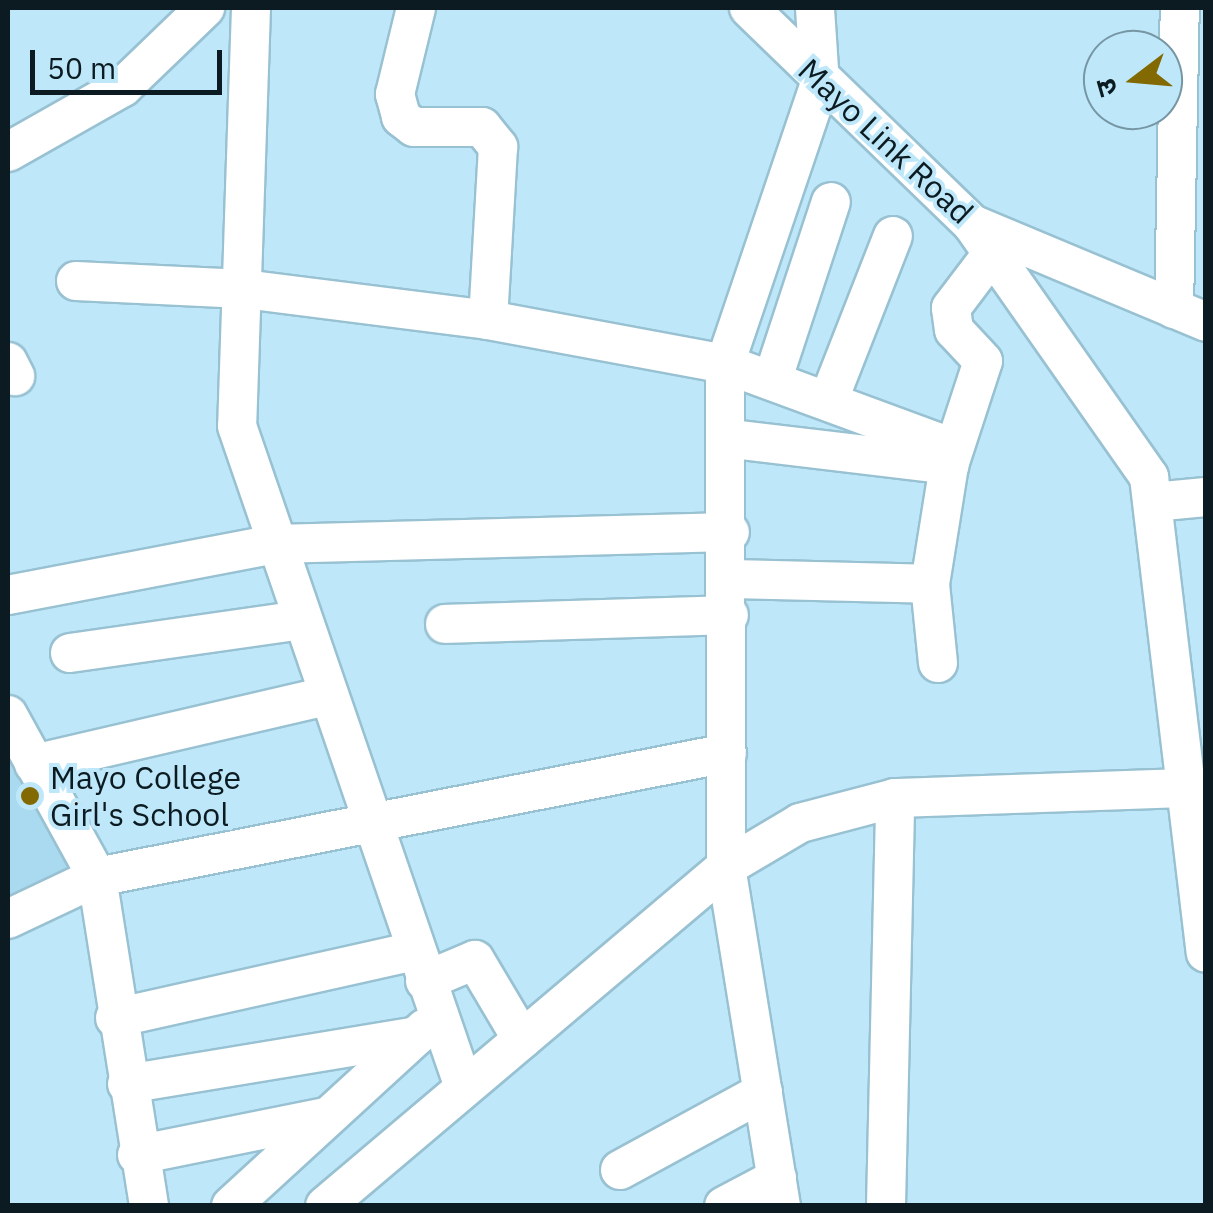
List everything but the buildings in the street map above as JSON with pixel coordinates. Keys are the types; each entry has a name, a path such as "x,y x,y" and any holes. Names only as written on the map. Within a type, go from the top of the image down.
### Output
{"street":[{"path":"8,152 122,87 204,8"},
{"path":"251,8 237,426 424,996 464,1087"},
{"path":"416,8 395,94 401,117 414,127 482,127 498,147 488,320"},
{"name":"Mayo Link Road","path":"749,8 820,84 972,224 1190,315"},
{"path":"724,1206 779,1192 726,867 732,440 724,364 820,84 815,8"},
{"path":"1180,8 1190,315"},
{"path":"774,375 830,202"},
{"path":"938,662 930,584 952,457 984,361 951,324 970,280 972,224"},
{"path":"829,399 893,236"},
{"path":"970,280 1132,442 1154,502 1192,682 1187,788 1206,953"},
{"path":"76,281 244,289 488,320 724,364 774,375 952,457"},
{"path":"732,440 952,457"},
{"path":"1154,502 1206,497"},
{"path":"8,596 275,544 730,532"},
{"path":"445,624 730,597 930,584"},
{"path":"70,653 301,620"},
{"path":"34,764 326,696"},
{"path":"8,715 97,877 137,1155 150,1206"},
{"path":"8,919 97,877 728,753"},
{"path":"325,1206 726,867 800,823 895,798 1187,788"},
{"path":"886,1206 895,798"},
{"path":"231,1206 326,1117 424,996 475,960 522,1039"},
{"path":"115,1018 424,996"},
{"path":"127,1084 424,996"},
{"path":"620,1170 763,1092"},
{"path":"137,1155 326,1117"}],"shaded area":[{"name":"Mayo College Girl's School","path":"8,715 97,877 8,919"}],"place":[{"name":"Mayo College Girl's School","path":"30,796"}]}
